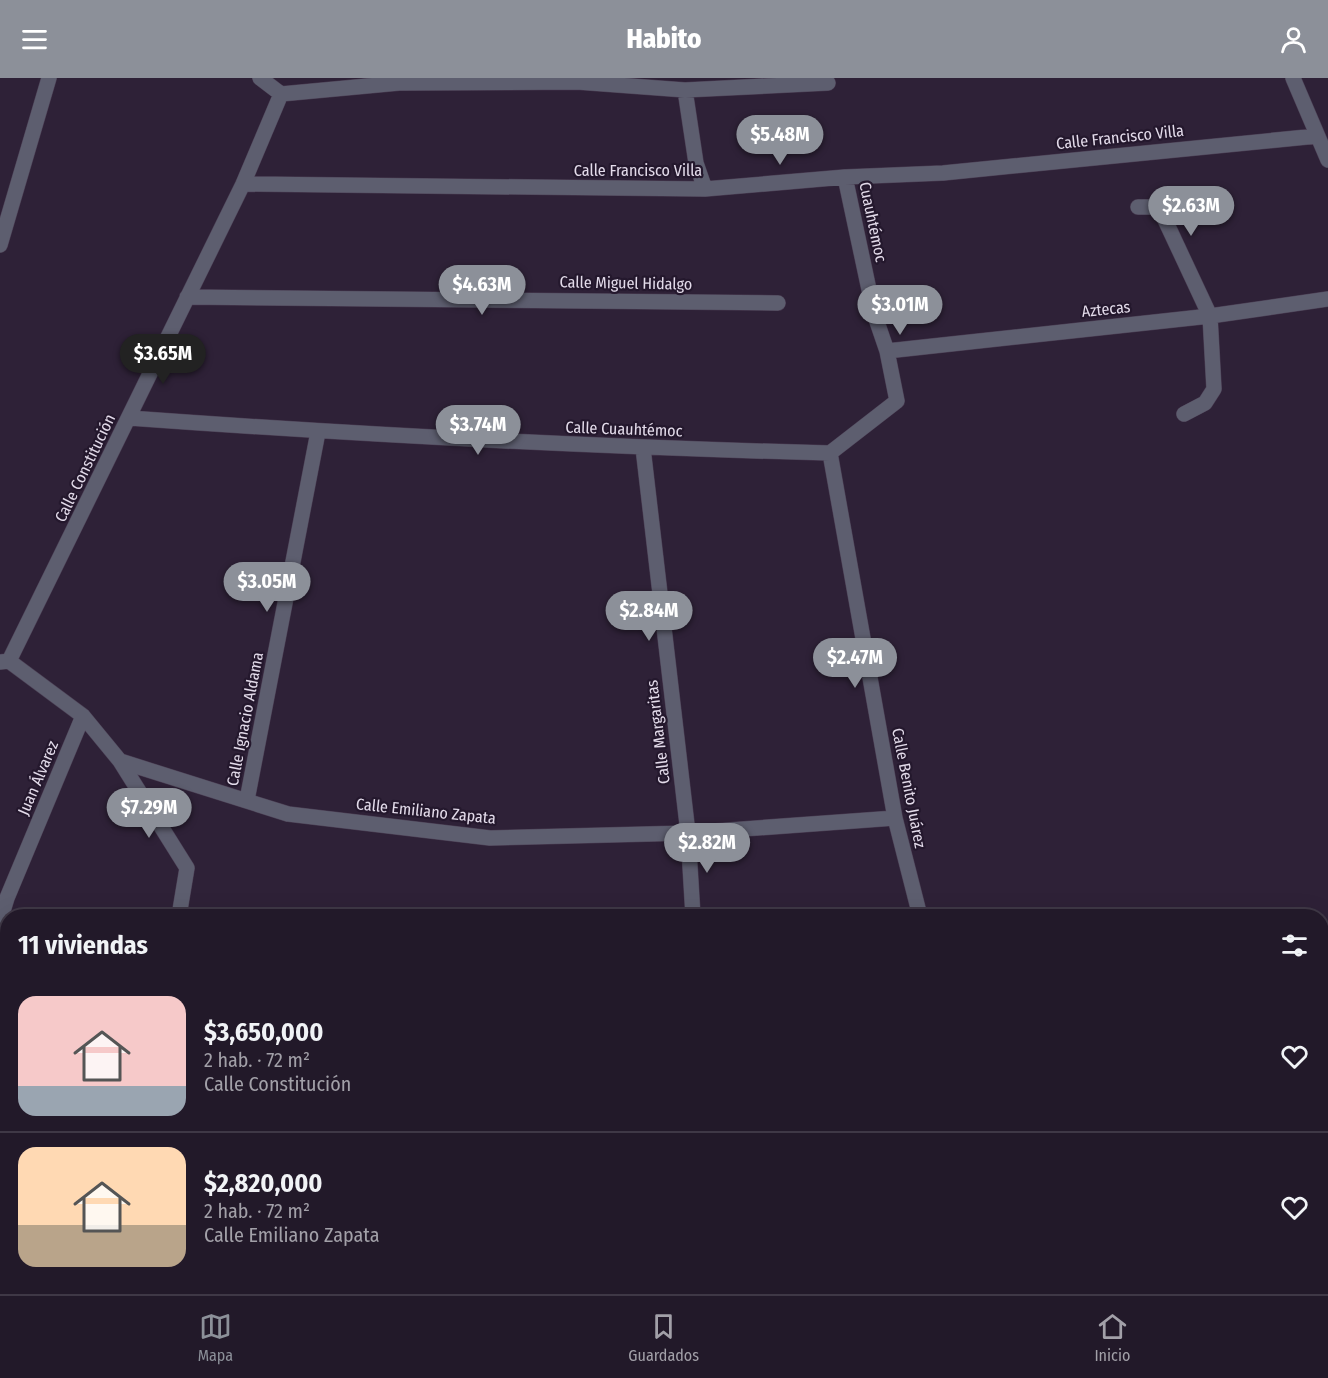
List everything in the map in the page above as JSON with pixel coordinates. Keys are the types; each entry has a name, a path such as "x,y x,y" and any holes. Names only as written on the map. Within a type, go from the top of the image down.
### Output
{"street":[{"path":"0,244 49,78"},
{"path":"260,78 281,94 399,81 578,80 685,90 828,83"},
{"path":"1293,78 1328,160"},
{"path":"685,90 696,163 705,189"},
{"name":"Calle Constitución","path":"5,662 129,418 243,184 281,94"},
{"name":"Calle Francisco Villa","path":"243,184 705,189 845,177 943,173 1317,136"},
{"name":"Cuauhtémoc","path":"830,453 897,401 887,351 874,314 845,177"},
{"path":"1138,207 1158,207 1210,316 1214,389 1205,403 1184,414"},
{"name":"Calle Miguel Hidalgo","path":"187,297 778,303"},
{"name":"Aztecas","path":"887,351 1210,316 1328,299"},
{"name":"Calle Cuauhtémoc","path":"129,418 318,432 642,448 830,453"},
{"name":"Calle Ignacio Aldama","path":"247,801 318,432"},
{"name":"Calle Margaritas","path":"642,448 688,832 693,909"},
{"name":"Calle Benito Juárez","path":"830,453 895,818 918,909"},
{"path":"5,662 83,716 120,761 188,868 180,909"},
{"name":"Juan Álvarez","path":"4,909 83,716"},
{"name":"Calle Emiliano Zapata","path":"120,761 288,814 490,838 688,832 895,818"}]}
